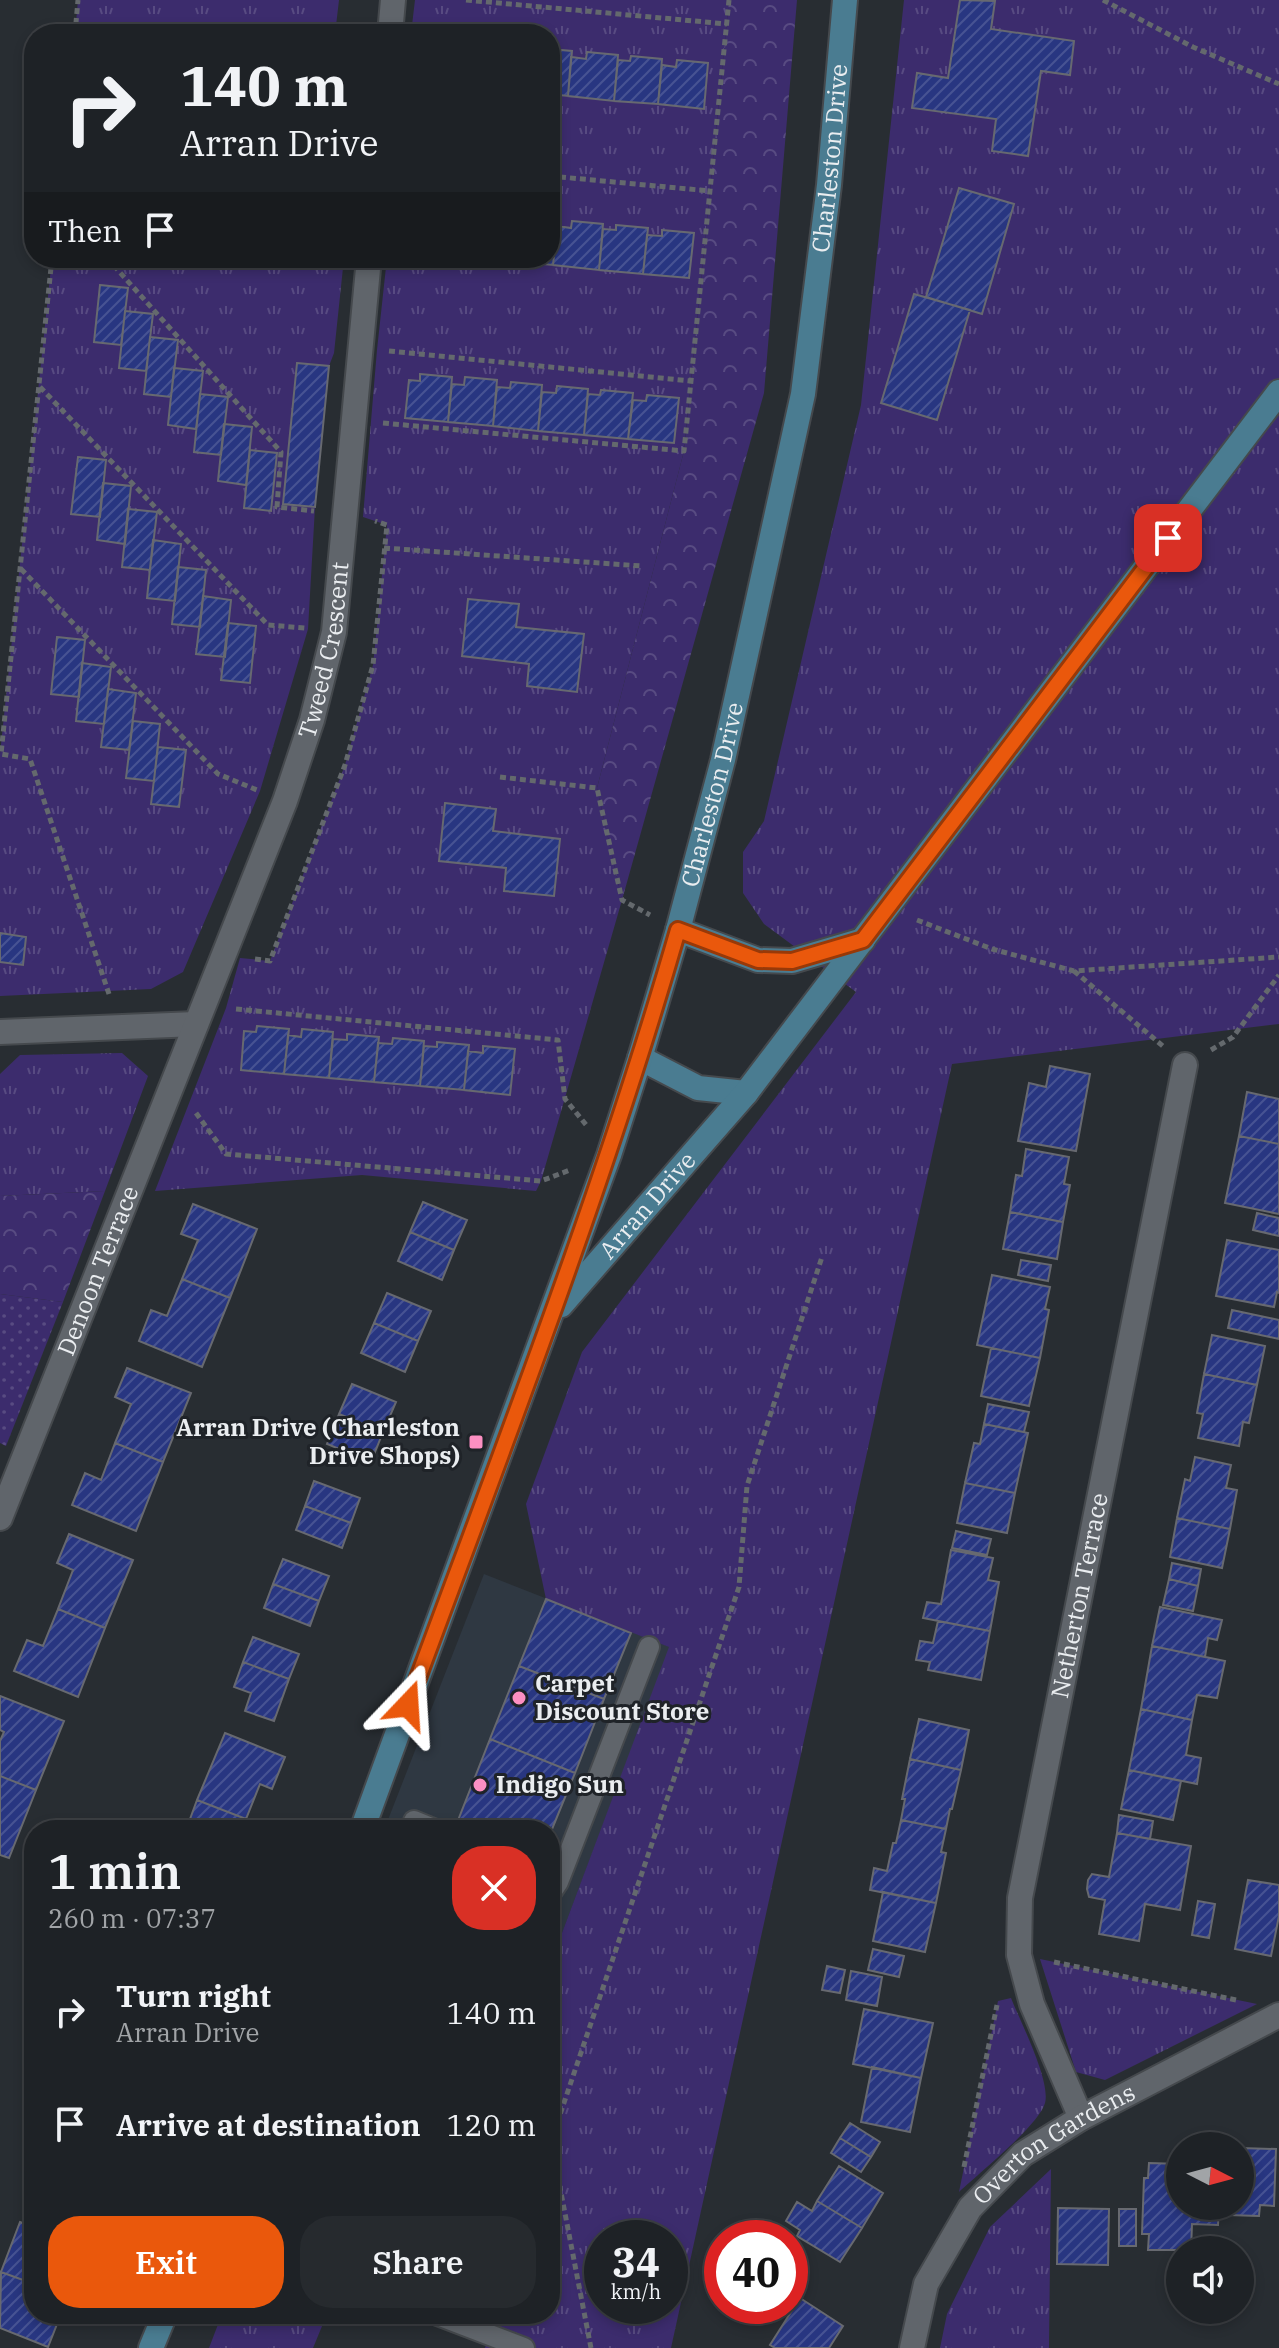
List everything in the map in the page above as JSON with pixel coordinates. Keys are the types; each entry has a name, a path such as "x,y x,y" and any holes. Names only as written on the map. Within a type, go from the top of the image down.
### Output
{"street":[{"path":"391,24 393,0"},
{"name":"Charleston Drive","path":"366,1820 609,1155 678,930 723,760 803,394 829,185 845,0"},
{"name":"Tweed Crescent","path":"196,1024 285,801 312,720 334,632 368,268"},
{"name":"Arran Drive","path":"551,1317 746,1093 1279,392"},
{"path":"678,930 758,960 792,961 863,940"},
{"path":"0,1032 196,1024"},
{"name":"Denoon Terrace","path":"0,1518 196,1024"},
{"path":"640,1058 698,1088 746,1093"},
{"name":"Netherton Terrace","path":"1081,2118 1032,2004 1019,1955 1020,1898 1185,1065"},
{"name":"Overton Gardens","path":"912,2348 926,2284 970,2208 1023,2154 1081,2118 1279,2015"},
{"path":"151,2348 161,2324"}],"lane":[{"path":"560,1868 649,1647"},
{"path":"461,2324 524,2348"}],"path":[{"path":"76,24 78,0"},
{"path":"466,0 727,24"},
{"path":"354,420 684,451 729,0"},
{"path":"1103,0 1193,47 1279,84"},
{"path":"560,177 710,191"},
{"path":"51,268 0,754 30,759 119,1025"},
{"path":"116,268 281,452 277,507"},
{"path":"361,348 691,381"},
{"path":"40,386 268,625"},
{"path":"384,548 642,566"},
{"path":"20,569 218,774 285,801"},
{"path":"500,777 597,788 622,900 678,930"},
{"path":"909,916 992,949 1074,971 1279,957"},
{"path":"1074,971 1185,1065"},
{"path":"1233,1037 1279,975"},
{"path":"174,1084 226,1154 541,1181 609,1155 565,1099 558,1040 226,1008 196,1024"},
{"path":"560,2114 739,1587 747,1486 822,1257"},
{"path":"560,2188 591,2348"}],"shaded area":[{"path":"484,1574 670,1647 560,1938 560,1820 388,1820"}],"green space":[{"path":"78,0 339,0 336,24 76,24"},
{"path":"415,0 729,0 684,451 597,788 622,900 536,1191 362,1175 155,1191 226,1008 240,958 270,961 345,765 373,665 387,525 363,517 386,268 560,268 560,24 412,24"},
{"path":"729,0 797,0 764,393 622,900 597,788 684,451"},
{"path":"904,0 1279,0 1279,1024 952,1064 688,2270 688,2220 584,2220 584,2324 676,2324 671,2348 485,2348 493,2324 560,2324 560,1938 669,1647 546,1599 526,1504 582,1352 856,992 764,924 743,893 743,852 764,821 861,405"},
{"path":"51,268 343,268 334,353 329,366 315,507 308,629 260,791 183,972 151,989 0,996 0,754"},
{"path":"122,1053 148,1076 105,1191 0,1196 0,1074 20,1055"},
{"path":"105,1191 63,1302 0,1294 0,1196"},
{"path":"0,1294 63,1302 6,1446 0,1443"},
{"path":"1040,1959 1257,2004 1105,2080 1076,2072"},
{"path":"1011,1998 1039,2066 1046,2093 1045,2103 1032,2124 959,2192 998,2001"},
{"path":"1051,2169 1049,2348 940,2348 947,2314 990,2227"},
{"path":"218,2324 323,2324 313,2348 209,2348"}],"building":[{"path":"960,0 995,1 991,29 1074,41 1070,75 1041,71 1028,156 992,151 996,119 912,108 917,73 948,78"},
{"path":"560,50 572,51 568,96 560,95"},
{"path":"587,52 618,55 614,101 568,96 571,57 586,59"},
{"path":"631,56 662,59 658,104 614,101 618,60 630,61"},
{"path":"677,60 708,63 704,109 658,104 662,65 676,67"},
{"path":"959,188 1014,204 982,314 926,297"},
{"path":"572,221 603,224 599,270 560,266 560,226 571,228"},
{"path":"616,225 648,228 643,274 599,270 603,229 616,230"},
{"path":"662,230 694,233 689,278 643,274 647,235 662,236"},
{"path":"100,285 128,288 121,345 94,342"},
{"path":"914,294 970,310 937,420 881,403"},
{"path":"125,311 153,314 146,371 119,368"},
{"path":"150,337 178,340 171,397 144,394"},
{"path":"297,363 329,366 315,507 283,504"},
{"path":"174,368 203,371 196,429 168,425"},
{"path":"420,374 452,377 448,422 405,418 409,380 420,381"},
{"path":"465,377 497,380 493,426 448,422 452,384 464,385"},
{"path":"511,382 542,385 538,431 493,426 497,387 510,388"},
{"path":"557,386 588,389 584,435 538,431 542,392 556,393"},
{"path":"601,390 633,393 628,439 584,435 588,394 600,395"},
{"path":"200,394 228,397 221,455 194,452"},
{"path":"647,395 679,398 674,443 628,439 633,400 646,401"},
{"path":"224,424 252,427 246,485 218,481"},
{"path":"250,450 277,453 271,511 244,508"},
{"path":"78,457 106,460 100,517 71,514"},
{"path":"103,483 131,486 125,544 97,540"},
{"path":"128,509 157,512 150,570 122,567"},
{"path":"153,540 181,544 175,601 147,598"},
{"path":"178,567 206,570 200,627 172,624"},
{"path":"203,596 231,600 225,657 196,654"},
{"path":"468,599 519,604 516,627 584,634 577,692 527,686 529,664 462,656"},
{"path":"228,623 256,626 250,683 221,680"},
{"path":"57,637 85,640 79,697 51,694"},
{"path":"82,663 111,667 104,724 76,721"},
{"path":"108,689 136,693 129,750 101,747"},
{"path":"133,721 160,724 154,781 126,778"},
{"path":"158,747 186,750 179,807 151,804"},
{"path":"445,803 496,809 493,831 560,839 554,896 504,891 506,868 439,861"},
{"path":"0,933 26,937 23,965 0,962"},
{"path":"257,1026 289,1029 284,1074 241,1070 244,1031 256,1032"},
{"path":"302,1029 333,1032 329,1078 284,1074 288,1035 301,1037"},
{"path":"347,1034 379,1037 374,1082 329,1078 333,1039 347,1040"},
{"path":"393,1038 424,1041 420,1086 374,1082 378,1043 392,1044"},
{"path":"437,1042 469,1045 464,1090 420,1086 424,1046 437,1047"},
{"path":"483,1046 515,1049 510,1095 464,1090 468,1051 483,1053"},
{"path":"1050,1066 1090,1074 1076,1151 1018,1141 1029,1083 1046,1087"},
{"path":"1247,1092 1279,1099 1279,1144 1239,1136"},
{"path":"1239,1136 1279,1144 1279,1214 1225,1203"},
{"path":"1026,1149 1069,1157 1064,1184 1070,1185 1063,1222 1010,1212 1016,1175 1022,1176"},
{"path":"423,1202 467,1220 454,1250 410,1232"},
{"path":"193,1204 257,1229 230,1298 182,1279 198,1240 181,1234"},
{"path":"1010,1212 1063,1222 1057,1259 1003,1249"},
{"path":"1257,1213 1279,1218 1279,1236 1253,1230"},
{"path":"410,1232 454,1250 442,1280 398,1261"},
{"path":"1227,1240 1279,1250 1279,1293 1274,1307 1216,1296"},
{"path":"1021,1260 1051,1265 1048,1281 1018,1275"},
{"path":"992,1275 1050,1287 1040,1358 977,1345"},
{"path":"182,1279 230,1298 202,1367 139,1341 151,1310 167,1316"},
{"path":"387,1293 431,1311 418,1341 374,1323"},
{"path":"1232,1310 1279,1320 1279,1339 1228,1328"},
{"path":"374,1323 418,1341 405,1372 361,1353"},
{"path":"1212,1335 1265,1346 1257,1385 1204,1374"},
{"path":"991,1348 1040,1358 1029,1406 981,1396"},
{"path":"127,1368 191,1393 163,1462 115,1443 131,1404 115,1397"},
{"path":"1204,1374 1257,1385 1249,1423 1243,1422 1239,1446 1198,1438 1203,1414 1197,1413"},
{"path":"352,1384 396,1402 383,1432 339,1414"},
{"path":"988,1404 1029,1412 1024,1432 984,1424"},
{"path":"339,1414 383,1432 371,1462 327,1444"},
{"path":"984,1424 1028,1433 1015,1493 965,1483 974,1443 980,1444"},
{"path":"115,1443 163,1462 136,1531 72,1505 85,1473 101,1480"},
{"path":"1195,1457 1231,1465 1226,1488 1237,1490 1230,1529 1177,1518 1185,1479 1190,1481"},
{"path":"314,1481 360,1498 351,1523 305,1506"},
{"path":"965,1483 1015,1493 1007,1533 957,1523"},
{"path":"305,1506 351,1523 342,1548 296,1530"},
{"path":"1177,1518 1230,1529 1222,1568 1170,1557"},
{"path":"956,1531 991,1539 987,1555 952,1548"},
{"path":"69,1534 133,1560 105,1628 58,1609 73,1570 57,1563"},
{"path":"951,1550 993,1558 988,1580 999,1582 990,1631 923,1618 927,1602 941,1604"},
{"path":"283,1559 329,1576 319,1601 273,1584"},
{"path":"1172,1563 1201,1569 1198,1586 1169,1579"},
{"path":"1169,1579 1198,1586 1193,1611 1163,1605"},
{"path":"273,1584 319,1601 310,1626 264,1608"},
{"path":"546,1599 631,1633 604,1699 519,1666"},
{"path":"1160,1607 1222,1620 1217,1640 1208,1638 1205,1657 1152,1646"},
{"path":"58,1609 105,1628 78,1697 14,1671 27,1640 43,1646"},
{"path":"938,1621 990,1631 981,1680 928,1670 930,1662 916,1660 920,1641 933,1643"},
{"path":"253,1637 299,1654 289,1679 243,1662"},
{"path":"1152,1646 1225,1661 1217,1698 1197,1695 1192,1720 1141,1709"},
{"path":"243,1662 289,1679 274,1721 245,1711 251,1693 234,1687"},
{"path":"519,1666 604,1699 575,1773 490,1739"},
{"path":"0,1696 64,1721 36,1790 0,1776 0,1741 4,1732 0,1730"},
{"path":"1141,1709 1192,1720 1186,1755 1201,1758 1197,1784 1129,1770"},
{"path":"919,1719 969,1730 961,1770 910,1759"},
{"path":"225,1733 285,1757 272,1789 260,1784 246,1819 197,1800"},
{"path":"490,1739 575,1773 556,1820 458,1820"},
{"path":"910,1759 961,1770 946,1829 901,1820"},
{"path":"1129,1770 1181,1781 1173,1820 1121,1809"},
{"path":"0,1776 36,1790 9,1858 0,1855"},
{"path":"197,1800 246,1819 246,1820 190,1820"},
{"path":"1119,1815 1153,1821 1150,1839 1117,1833"},
{"path":"901,1820 946,1829 941,1852 946,1853 936,1903 870,1890 874,1868 887,1871"},
{"path":"1117,1833 1191,1846 1180,1910 1145,1904 1139,1941 1099,1934 1105,1900 1089,1897 1087,1889 1092,1874 1109,1877"},
{"path":"1248,1880 1279,1885 1279,1916 1271,1956 1235,1949"},
{"path":"883,1892 936,1903 925,1952 873,1941"},
{"path":"1198,1901 1215,1904 1209,1938 1192,1935"},
{"path":"873,1949 904,1956 899,1977 868,1970"},
{"path":"827,1966 845,1970 840,1993 822,1990"},
{"path":"851,1971 882,1977 877,2006 846,2000"},
{"path":"864,2009 933,2023 921,2078 853,2064"},
{"path":"872,2067 921,2078 910,2132 861,2122"},
{"path":"850,2123 880,2142 871,2157 840,2138"},
{"path":"840,2138 871,2157 861,2172 831,2153"},
{"path":"1254,2148 1276,2149 1274,2206 1260,2205 1259,2216 1254,2216"},
{"path":"1149,2163 1166,2164 1166,2220 1218,2220 1218,2225 1192,2224 1192,2236 1166,2236 1166,2250 1148,2250 1149,2234 1142,2234 1144,2178 1148,2178"},
{"path":"839,2166 883,2193 862,2228 817,2201"},
{"path":"817,2201 862,2228 840,2262 808,2243 808,2220 787,2220 797,2202 812,2211"},
{"path":"1058,2208 1109,2209 1108,2265 1057,2264"},
{"path":"1119,2209 1136,2209 1136,2246 1119,2246"},
{"path":"20,2222 24,2224 24,2280 1,2272"},
{"path":"1,2272 24,2280 24,2324 57,2324 48,2347 0,2328"},
{"path":"808,2303 843,2326 829,2348 775,2348 770,2345 783,2324 808,2324"}],"place":[{"name":"Arran Drive (Charleston Drive Shops)","path":"476,1442"},
{"name":"Carpet Discount Store","path":"519,1698"},
{"name":"Indigo Sun","path":"480,1785"}],"route":[{"path":"408,1705 609,1155 678,930 758,960 792,961 863,940 1168,538"}]}
